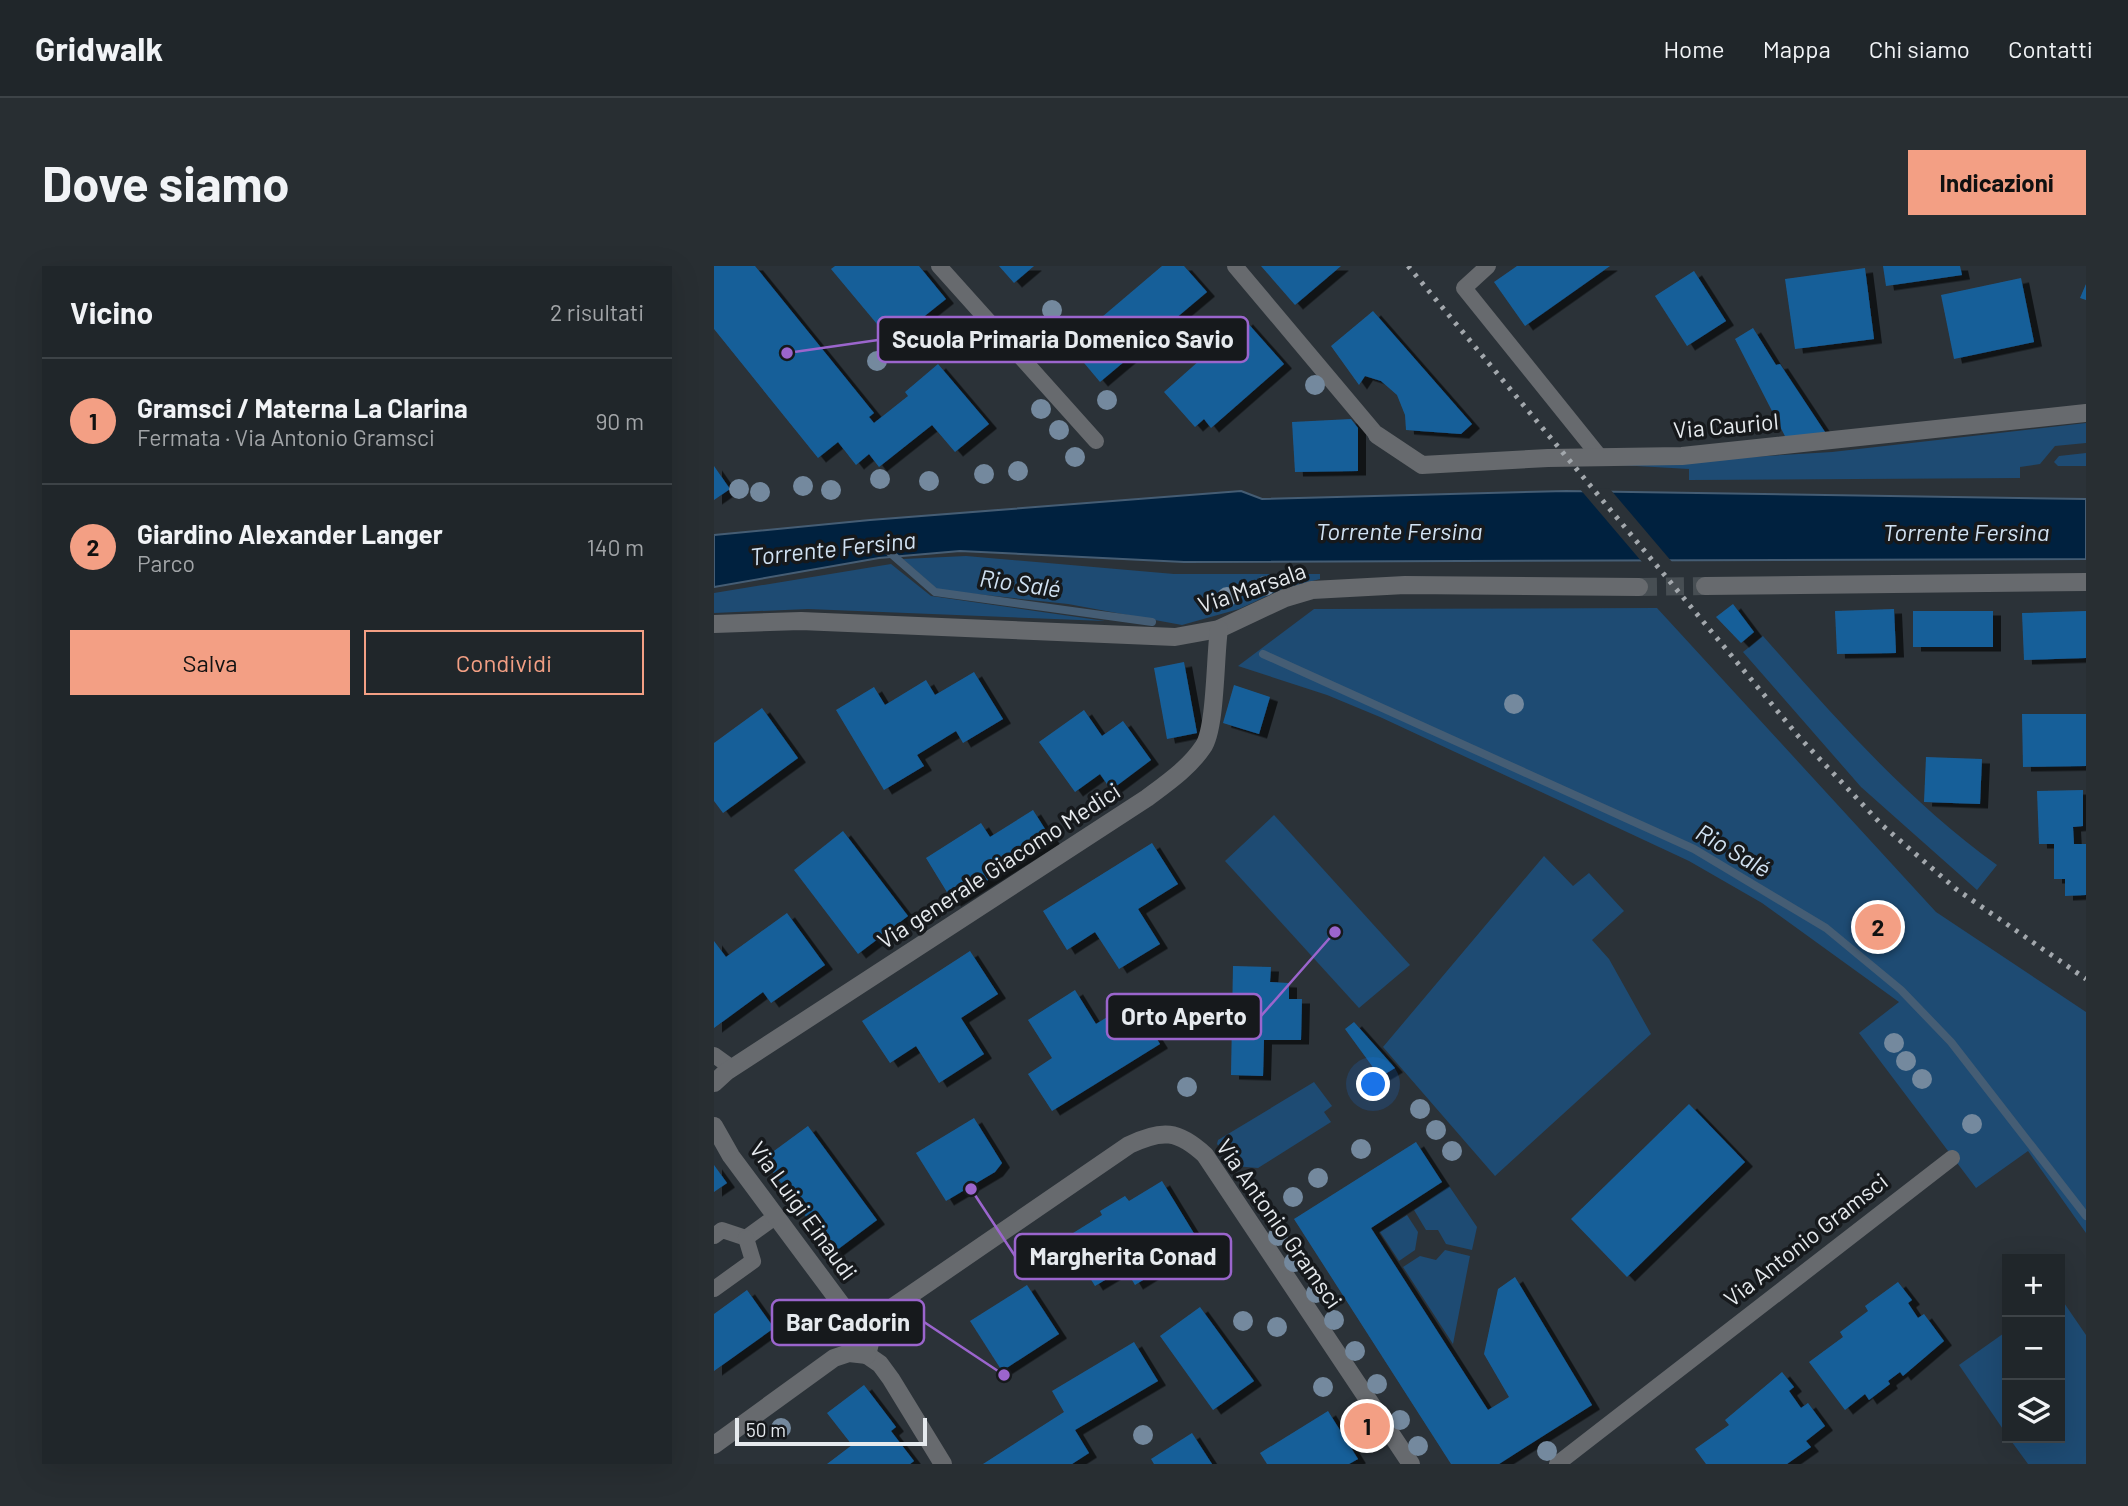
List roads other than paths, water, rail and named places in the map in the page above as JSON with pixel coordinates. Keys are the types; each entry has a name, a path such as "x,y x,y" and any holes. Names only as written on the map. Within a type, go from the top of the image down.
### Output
{"street":[{"name":"Via Cauriol","path":"1377,435 1422,465 1682,456 2086,413"},
{"path":"1705,586 2086,582"},
{"name":"Via Marsala","path":"714,624 826,622 1175,637 1219,629 1285,598 1312,590 1405,585 1640,587"},
{"name":"Via generale Giacomo Medici","path":"714,1083 732,1068 1147,798 1183,770 1205,745 1210,729 1219,629"},
{"name":"Via Luigi Einaudi","path":"714,1126 731,1156 853,1320 867,1355 880,1364 891,1379 943,1464"},
{"name":"Via Antonio Gramsci","path":"867,1355 872,1335 887,1311 1129,1145 1146,1137 1178,1135 1205,1155 1412,1464"},
{"path":"714,1446 834,1358 849,1353 867,1355"}],"lane":[{"path":"939,266 1096,441"},
{"path":"1235,266 1377,435"},
{"path":"1488,266 1464,288 1600,457"},
{"path":"714,1055 732,1068"},
{"name":"Via Antonio Gramsci","path":"1557,1464 1952,1158"},
{"path":"746,1238 775,1217"},
{"path":"714,1236 722,1230 746,1238"},
{"path":"714,1289 754,1261 746,1238"}],"water":[{"name":"Torrente Fersina","path":"1241,491 1262,499 1566,491 2086,499 2086,559 1184,562 960,551 879,558 714,587 714,535"}],"waterway":[{"name":"Rio Salé","path":"888,551 935,592 1152,622"},
{"name":"Rio Salé","path":"1263,654 1694,849 1826,928 1901,990 1951,1042 2086,1216"}],"tunnel":[{"path":"1639,587 1705,586"}],"railway":[{"path":"1408,266 1799,737 1882,825 1956,889 2086,979"}],"place":[{"name":"Scuola Primaria Domenico Savio","path":"787,353"},
{"name":"Giardino Alexander Langer","path":"1878,927"},
{"name":"Orto Aperto","path":"1335,932"},
{"name":"Margherita Conad","path":"971,1189"},
{"name":"Bar Cadorin","path":"1004,1375"},
{"name":"Gramsci / Materna La Clarina","path":"1367,1426"}]}
